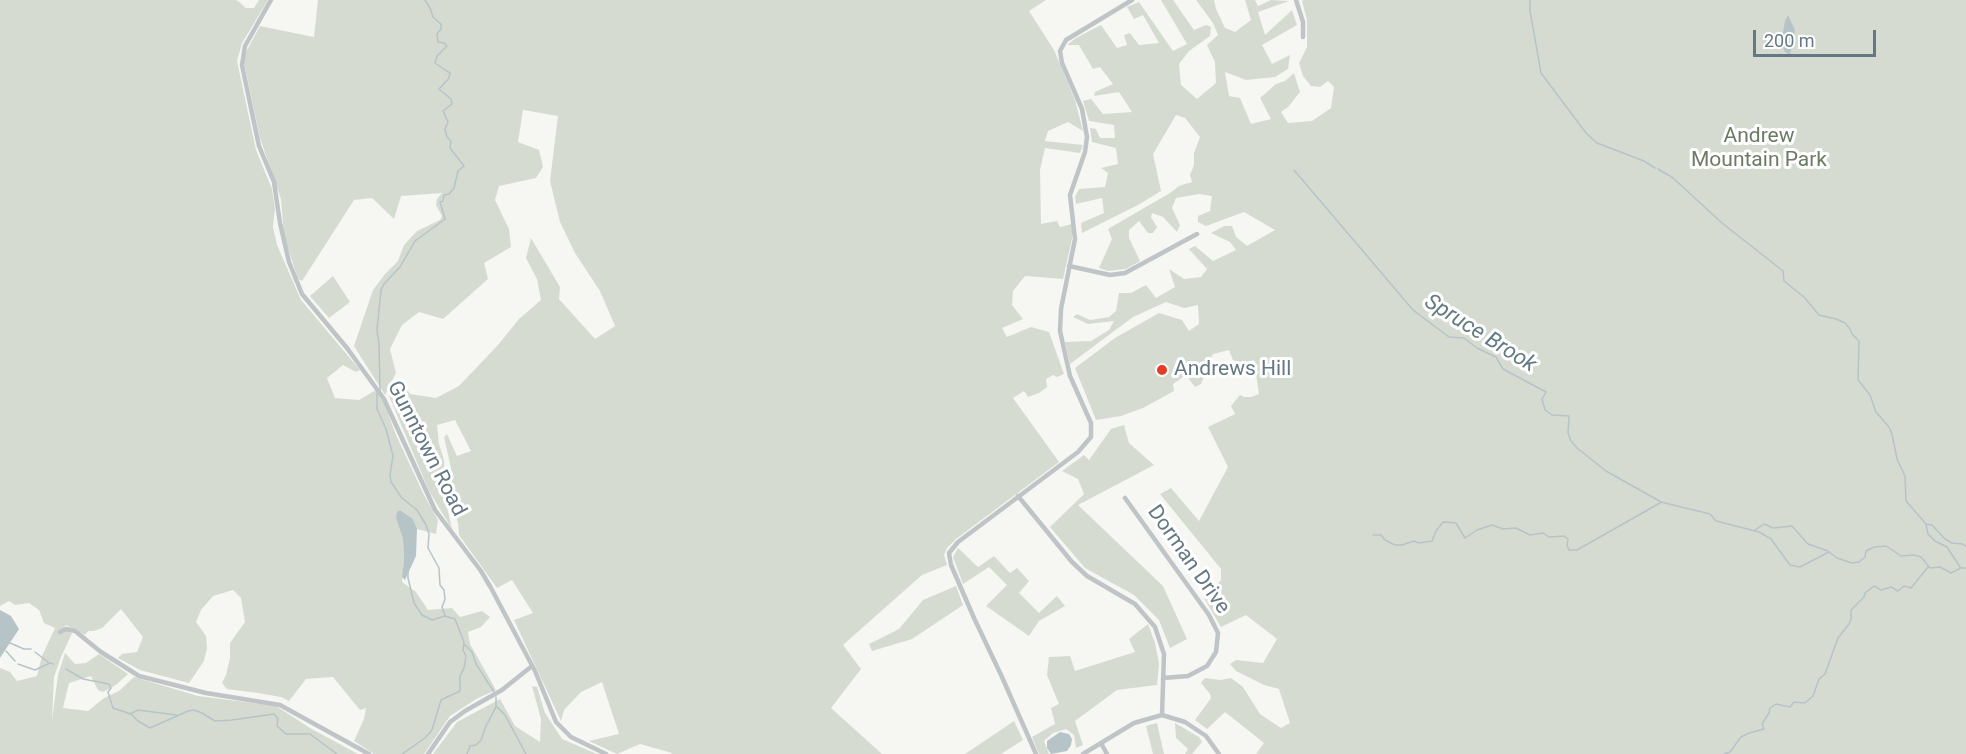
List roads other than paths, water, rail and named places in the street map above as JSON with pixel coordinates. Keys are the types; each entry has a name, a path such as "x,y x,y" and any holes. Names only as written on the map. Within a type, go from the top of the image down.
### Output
{"street":[{"name":"Gunntown Road","path":"271,0 245,46 242,65 260,146 274,182 289,262 302,294 382,395 435,510 484,575 540,682 552,715 559,726 571,737 606,754"},
{"path":"1036,754 974,618 949,556 953,546 1078,452 1087,444 1092,434 1090,423 1070,376 1062,346 1060,318 1076,234 1070,195 1086,148 1087,133 1080,104 1060,58 1060,48 1066,40 1132,0"},
{"path":"1296,0 1303,22 1303,37"},
{"path":"1069,266 1110,275 1125,273 1197,234"},
{"path":"1018,496 1087,576 1136,604 1155,627 1164,654 1162,715"},
{"name":"Dorman Drive","path":"1125,498 1209,615 1218,633 1216,652 1207,666 1188,676 1163,678"},
{"path":"60,632 66,629 75,631 101,652 139,675 206,693 280,705 369,754"},
{"path":"428,754 445,726 502,690 532,666"},
{"path":"1083,754 1134,723 1162,715 1185,722 1206,736 1220,754"},
{"path":"1101,743 1107,754"}],"waterway":[{"path":"380,390 377,330 381,290 400,267 415,241 445,219 440,202 443,201 444,195 449,194 454,188 458,171 464,166 450,148 451,141 445,129 448,122 443,111 452,104 451,99 439,89 449,78 450,73 435,63 437,56 447,46 438,42 437,34 441,29 441,24 433,17 425,0"},
{"path":"1530,0 1541,73 1586,133 1597,143 1644,161 1655,168"},
{"path":"1658,169 1673,178 1722,223 1783,271 1784,281 1804,297 1819,315 1845,323 1850,329 1859,341 1858,380 1870,395 1876,412 1892,434 1897,459 1905,476 1906,501 1926,524 1932,525 1945,539 1966,546"},
{"name":"Spruce Brook","path":"1294,170 1413,310 1449,337 1464,338 1477,348 1496,357 1503,369 1546,392 1542,399 1545,410 1552,415 1569,416 1568,433 1571,441 1606,471 1661,502 1710,514 1716,521 1759,532 1771,539 1790,565 1800,567 1829,552 1837,558 1852,563 1859,562 1865,557 1866,551 1874,547 1886,546 1901,556 1921,557 1930,568 1940,567 1951,573 1966,568"},
{"path":"377,393 377,409 386,429 393,456 391,482 402,498 417,510 426,525 429,534 428,548 439,568 440,585 444,590 445,599 442,607 445,616"},
{"path":"1373,535 1381,535 1395,545 1402,545 1414,541 1419,543 1432,541 1443,522 1456,523 1465,538 1477,530 1492,525 1503,529 1516,528 1530,535 1543,533 1549,537 1564,536 1568,539 1569,550 1577,550 1660,503"},
{"path":"1755,530 1764,524 1773,528 1792,526 1808,544 1828,551"},
{"path":"1926,525 1928,534 1935,541 1947,547 1960,567"},
{"path":"1724,754 1730,752 1741,737 1764,729 1762,724 1770,708 1776,704 1790,707 1794,702 1805,703 1813,696 1819,679 1825,674 1838,638 1849,624 1851,610 1865,593 1874,586 1881,590 1891,587 1898,591 1904,586 1911,588 1928,567"},
{"path":"402,754 425,738 432,730 441,700 460,691 460,676 466,656 463,650 464,642 455,619 445,616 432,620 422,615 414,603 408,571"},
{"path":"10,643 24,649 31,649"},
{"path":"465,645 472,652 476,664 494,692"},
{"path":"6,651 15,661"},
{"path":"35,652 48,662"},
{"path":"18,664 35,670 50,663 53,664"},
{"path":"66,669 83,679 109,684 111,688 108,692 113,708 131,714 150,728 194,710 215,721 274,714 278,719 277,726 286,734 310,734 337,754"},
{"path":"467,754 470,746 476,745 481,740 496,707 496,697"},
{"path":"497,707 505,715 526,754"},
{"path":"132,713 138,710 177,715"}],"place":[{"name":"Andrews Hill","path":"1162,370"}],"park label":[{"name":"Andrew Mountain Park","path":"1759,149"}]}
